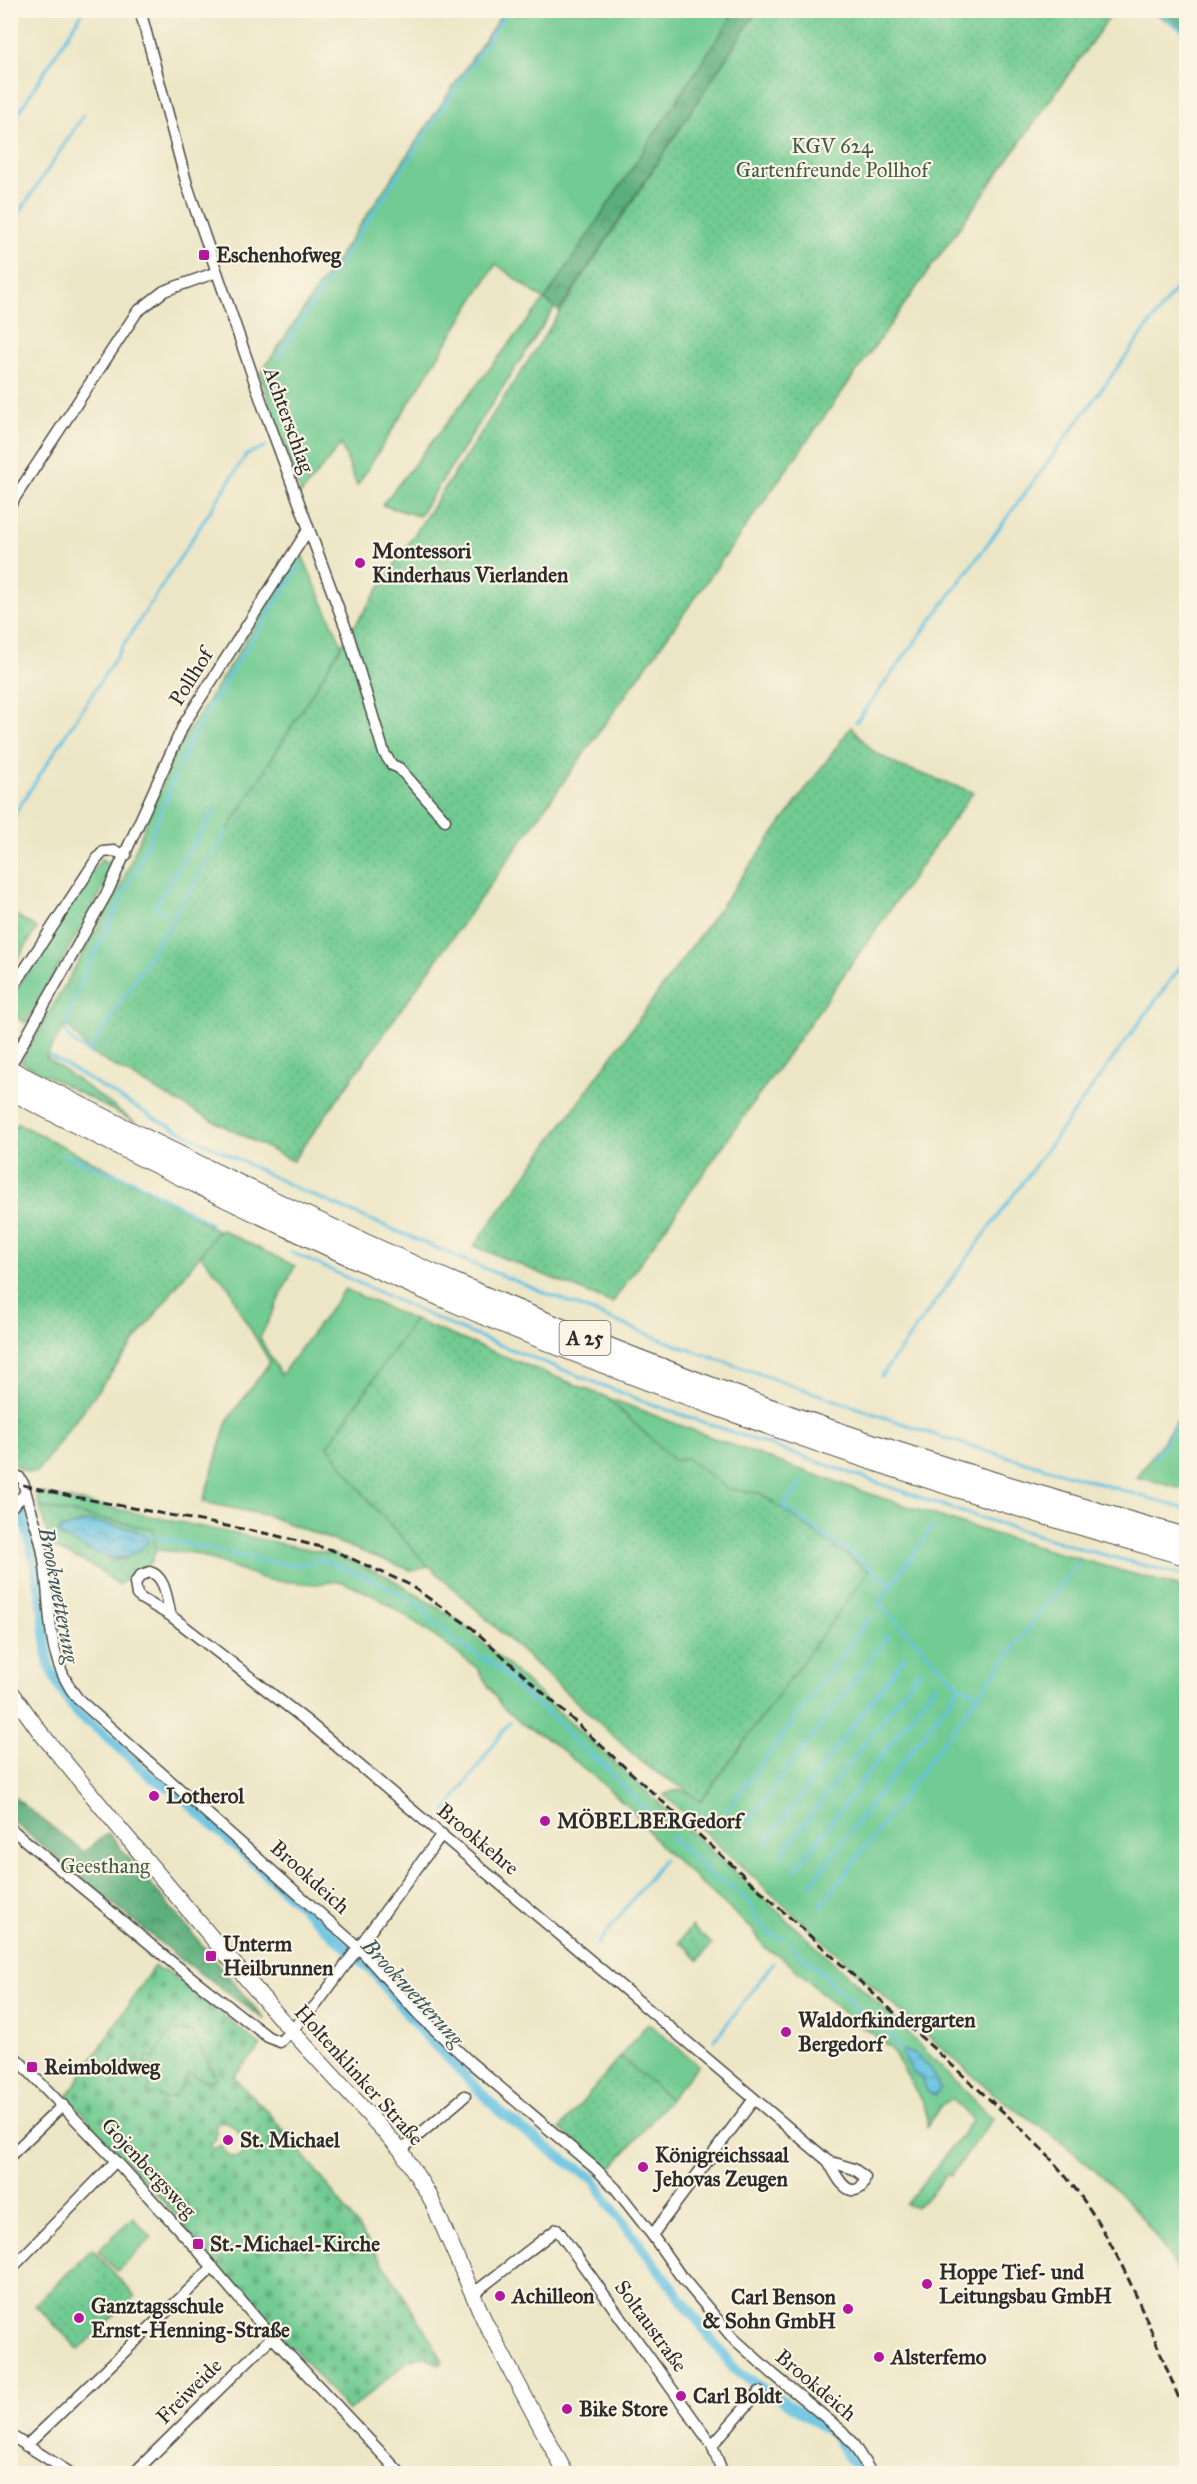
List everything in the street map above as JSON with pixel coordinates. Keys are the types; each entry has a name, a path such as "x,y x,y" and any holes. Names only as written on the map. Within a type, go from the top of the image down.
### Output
{"highway":[{"name":"A 25","path":"10,1069 129,1132 266,1199 470,1291 598,1343 849,1436 1070,1505 1186,1538"},
{"name":"A 25","path":"10,1089 259,1213 465,1306 592,1358 843,1450 1065,1521 1186,1555"}],"main road":[{"name":"Holtenklinker Straße","path":"10,1690 74,1774 293,2031 401,2150 430,2197 512,2375 566,2474"}],"street":[{"name":"Achterschlag","path":"140,10 187,185 308,530 348,634 384,753 392,765 399,768 445,820"},
{"path":"10,505 137,312 164,291 217,272"},
{"name":"Pollhof","path":"10,1069 126,855 184,724 308,530"},
{"path":"10,993 96,860 103,852 114,851 126,855"},
{"name":"Brookdeich","path":"10,1473 21,1479 16,1503 42,1548 56,1663 71,1690 88,1709 243,1843 494,2084 596,2169 616,2189 680,2275 732,2337 834,2424 854,2444 872,2474"},
{"name":"Brookkehre","path":"171,1616 316,1729 828,2161"},
{"path":"10,1828 164,1956 268,2037 281,2042 316,2005 442,1834"},
{"name":"Gojenbergsweg","path":"10,2052 116,2161 213,2267 272,2337 401,2474"},
{"path":"401,2150 465,2096"},
{"path":"652,2235 754,2099"},
{"path":"10,2156 63,2105"},
{"path":"10,2270 116,2161"},
{"name":"Soltaustraße","path":"474,2293 558,2229 712,2445 723,2474"},
{"path":"26,2446 213,2267"},
{"name":"Freiweide","path":"133,2474 272,2337"},
{"path":"712,2445 759,2392"},
{"path":"10,2435 72,2474"}],"green space":[{"path":"721,10 732,17 545,300 555,307 419,516 382,505 544,300 496,264 357,486 341,444 301,494 260,374 504,11"},
{"path":"721,11 757,11 559,311 545,300 731,18"},
{"name":"KGV 624 Gartenfreunde Pollhof","path":"757,11 1114,11 293,1161 196,1112 90,1053 342,645"},
{"path":"1151,11 1186,11 1186,32"},
{"path":"301,553 342,645 90,1053 66,1023 46,1057 135,1122 21,1062 120,888 174,754"},
{"path":"851,727 873,751 897,765 973,792 612,1303 474,1246"},
{"path":"101,859 112,864 103,889 26,1023 11,1014 11,997"},
{"path":"11,912 37,928 11,970"},
{"path":"17,1123 176,1204 218,1231 36,1473 27,1472 11,1463 10,1134"},
{"path":"220,1229 295,1266 260,1338 281,1375 345,1289 414,1320 328,1446 372,1505 429,1566 413,1571 269,1516 203,1502 227,1421 270,1362 240,1312 229,1287 200,1255"},
{"path":"414,1320 606,1397 675,1461 686,1458 728,1489 760,1493 869,1571 700,1802 687,1790 646,1766 429,1566 372,1505 328,1446"},
{"path":"606,1397 750,1452 943,1518 1040,1548 1186,1588 1186,2291 1160,2242 1125,2199 1106,2180 1063,2144 986,2087 864,1979 664,1795 679,1790 701,1801 868,1571 760,1493 728,1489 686,1458 675,1461"},
{"path":"1186,1408 1186,1490 1137,1477"},
{"path":"35,1492 336,1555 387,1576 458,1620 878,2003 993,2119 950,2176 947,2174 928,2197 916,2207 906,2205 973,2120 952,2099 941,2105 927,2126 927,2115 923,2103 891,2048 880,2042 873,2033 857,2025 782,1957 766,1949 752,1929 660,1846 633,1811 610,1790 551,1741 522,1724 502,1707 477,1668 411,1619 375,1596 340,1581 315,1584 268,1580 194,1553 156,1550 152,1529 40,1507"},
{"path":"40,1507 153,1529 156,1550 151,1563 137,1569 119,1585 93,1566 50,1546","holes":["89,1521 131,1529 146,1535 126,1559 113,1560 59,1530"]},
{"name":"Geesthang","path":"10,1794 84,1852 108,1833 265,2020 180,1959 11,1820"},
{"path":"691,1926 712,1944 698,1960 686,1946 679,1943"},
{"path":"154,1966 161,1971 168,1971 261,2046 234,2076 269,2113 340,2202 404,2296 443,2361 439,2365 425,2356 408,2361 348,2412 294,2348 291,2349 180,2225 182,2222 67,2097","holes":["173,2030 192,2033 216,2078 189,2073 179,2090 173,2096 163,2100 156,2094 149,2080 157,2052","222,2121 232,2126 243,2140 244,2146 240,2156 231,2156 221,2145 214,2149 210,2145 216,2138 216,2125"]},
{"path":"648,2023 698,2065 670,2099 620,2057"},
{"path":"173,2030 192,2033 216,2079 205,2081 189,2073 179,2090 173,2096 163,2100 160,2095 148,2093 152,2066 144,2063 146,2056 154,2059 162,2043"},
{"path":"620,2057 670,2099 610,2170 560,2129"},
{"path":"133,2217 152,2238 117,2271 98,2251"},
{"path":"92,2249 135,2296 79,2350 35,2305"}],"water":[{"path":"89,1521 131,1529 146,1535 148,1542 136,1552 115,1558 95,1553 61,1536 59,1530"},
{"path":"900,2049 916,2055 927,2064 940,2088 936,2095 927,2092 923,2080 913,2073"}],"waterway":[{"path":"10,126 84,10"},
{"path":"278,356 508,10"},
{"path":"1155,10 1186,33"},
{"path":"10,227 83,116"},
{"path":"856,722 1186,275"},
{"path":"10,821 246,455 266,446"},
{"path":"178,768 194,734 235,666 301,565"},
{"path":"175,776 138,866 74,999 66,1031 75,1044 89,1053 227,831"},
{"path":"164,913 156,907 157,902 216,808"},
{"path":"881,1376 1186,959"},
{"path":"50,1056 154,1118 298,1189 481,1267 665,1341 947,1439 1186,1509"},
{"path":"64,1155 136,1182 210,1223"},
{"path":"291,1252 457,1328 645,1402 962,1512 1085,1550 1186,1576"},
{"path":"1153,1459 1186,1412"},
{"path":"803,1481 783,1507 856,1557 880,1577 892,1583"},
{"name":"Brookwetterung","path":"10,1498 19,1508 29,1536 41,1595 49,1666 77,1714 103,1733 151,1777 174,1790 373,1972 420,2030 500,2112 557,2155 594,2179 609,2204 735,2370 834,2434 859,2474"},
{"path":"932,1527 879,1604 960,1686 979,1695"},
{"path":"146,1535 269,1562 300,1565 324,1560 381,1584 423,1608 454,1641 497,1667 522,1692 560,1723 573,1741 606,1766 613,1777 659,1821"},
{"path":"820,1908 1077,1563"},
{"path":"727,1810 870,1617"},
{"path":"748,1822 888,1636"},
{"path":"766,1842 905,1656"},
{"path":"780,1856 920,1670"},
{"path":"795,1870 936,1684"},
{"path":"810,1885 960,1686"},
{"path":"446,1811 510,1721"},
{"path":"671,1838 697,1860 710,1876 733,1887 751,1904 754,1915 772,1936 783,1938"},
{"path":"598,1944 664,1859"},
{"path":"791,1944 862,2013 886,2029 901,2051"},
{"path":"715,2040 773,1963"}],"railway":[{"path":"10,1482 70,1496 274,1535 332,1550 408,1584 472,1628 1011,2119 1047,2155 1080,2195 1112,2247 1146,2318 1186,2415"}],"place":[{"name":"Eschenhofweg","path":"204,255"},
{"name":"Montessori Kinderhaus Vierlanden","path":"360,563"},
{"name":"Lotherol","path":"154,1796"},
{"name":"MÖBELBERGedorf","path":"545,1821"},
{"name":"Unterm Heilbrunnen","path":"211,1956"},
{"name":"Waldorfkindergarten Bergedorf","path":"786,2032"},
{"name":"Reimboldweg","path":"32,2067"},
{"name":"St. Michael","path":"228,2140"},
{"name":"Königreichssaal Jehovas Zeugen","path":"643,2167"},
{"name":"St.-Michael-Kirche","path":"198,2244"},
{"name":"Hoppe Tief- und Leitungsbau GmbH","path":"927,2284"},
{"name":"Achilleon","path":"500,2296"},
{"name":"Carl Benson & Sohn GmbH","path":"848,2309"},
{"name":"Ganztagsschule Ernst-Henning-Straße","path":"79,2318"},
{"name":"Alsterfemo","path":"879,2357"},
{"name":"Carl Boldt","path":"681,2396"},
{"name":"Bike Store","path":"567,2409"}]}
